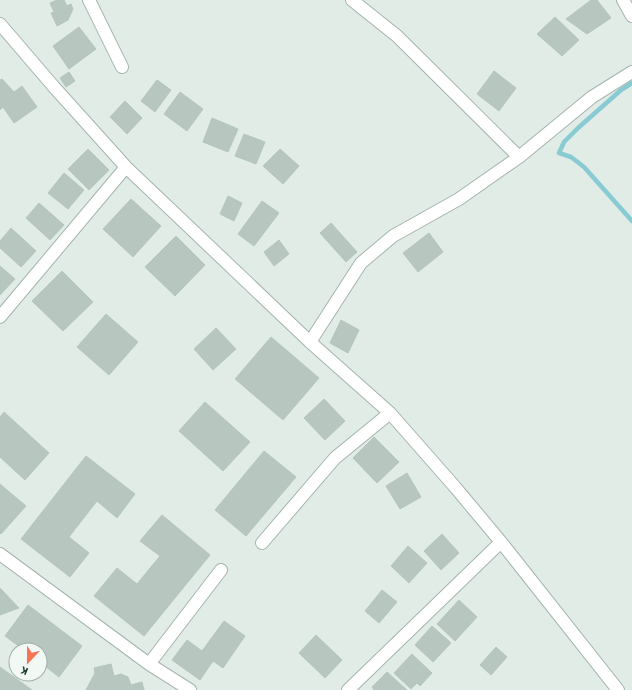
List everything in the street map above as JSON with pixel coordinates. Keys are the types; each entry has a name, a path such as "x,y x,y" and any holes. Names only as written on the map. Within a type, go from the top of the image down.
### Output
{"street":[{"path":"90,0 122,66"},
{"path":"352,0 398,36 519,158"},
{"path":"622,0 632,16"},
{"path":"0,24 126,167 310,342 390,413 501,542 618,690"},
{"path":"310,342 360,264 393,236 459,199 519,158 592,97 632,72"},
{"path":"0,317 126,167"},
{"path":"262,543 335,458 390,413"},
{"path":"348,690 501,542"},
{"path":"0,554 149,664 190,690"},
{"path":"149,664 221,570"}],"building":[{"path":"57,0 64,0 67,6 71,4 73,9 68,20 57,26 51,13 54,12 50,3"},
{"path":"591,0 597,0 611,18 587,34 566,19"},
{"path":"555,17 579,40 562,56 537,34"},
{"path":"79,27 96,49 69,69 53,46"},
{"path":"494,71 516,88 499,111 477,94"},
{"path":"69,72 75,81 66,87 60,78"},
{"path":"2,79 14,92 22,86 37,107 14,123 3,107 0,110 0,80"},
{"path":"157,80 171,90 155,112 141,101"},
{"path":"180,92 203,109 187,131 164,114"},
{"path":"125,101 142,118 127,134 110,117"},
{"path":"212,118 238,129 228,152 203,142"},
{"path":"244,134 265,142 256,164 235,156"},
{"path":"88,149 109,170 89,190 68,169"},
{"path":"280,149 299,166 283,184 263,166"},
{"path":"64,173 84,190 68,209 48,193"},
{"path":"228,196 242,203 234,221 220,214"},
{"path":"131,199 161,226 133,257 103,229"},
{"path":"262,201 279,213 254,246 238,234"},
{"path":"39,203 64,225 50,240 26,218"},
{"path":"331,223 357,252 346,262 320,233"},
{"path":"11,228 36,251 21,267 0,248 0,241"},
{"path":"429,233 443,252 418,272 403,253"},
{"path":"176,236 205,265 175,296 145,267"},
{"path":"279,240 289,254 274,266 264,252"},
{"path":"0,266 15,279 0,295"},
{"path":"62,271 93,302 63,331 32,301"},
{"path":"106,314 138,342 109,375 77,347"},
{"path":"341,320 359,330 348,353 330,343"},
{"path":"216,328 236,349 213,370 194,349"},
{"path":"271,337 319,378 283,420 235,379"},
{"path":"324,399 345,421 325,440 304,418"},
{"path":"205,402 250,442 223,471 179,431"},
{"path":"4,412 49,453 25,480 0,457 0,417"},
{"path":"374,437 399,462 377,483 353,458"},
{"path":"264,451 296,477 246,536 215,510"},
{"path":"86,456 135,494 117,518 97,501 69,537 89,553 70,577 21,539"},
{"path":"407,473 421,497 400,509 386,486"},
{"path":"0,484 26,506 1,534 0,533"},
{"path":"162,515 210,555 144,636 94,596 117,568 137,584 160,556 140,541"},
{"path":"442,534 459,553 441,570 424,551"},
{"path":"408,546 427,563 409,583 391,566"},
{"path":"0,588 19,608 0,615"},
{"path":"382,590 397,602 379,623 365,611"},
{"path":"459,600 477,617 455,641 437,624"},
{"path":"28,605 82,646 59,677 48,668 48,642 13,642 5,636"},
{"path":"224,621 245,636 223,668 213,661 200,680 172,660 187,640 202,651"},
{"path":"432,626 451,643 433,662 415,645"},
{"path":"316,635 342,660 325,678 299,653"},
{"path":"496,647 507,657 491,675 480,665"},
{"path":"412,654 432,673 420,686 417,683 411,689 394,673"},
{"path":"111,664 114,676 121,674 128,677 131,685 142,682 144,690 86,690 95,673 94,668"},
{"path":"0,667 8,673 8,682 21,682 32,690 0,690"},
{"path":"387,672 407,690 374,690 372,687"}],"waterway":[{"path":"632,83 621,90 578,128 564,142 559,153 571,157 584,167 632,221"}]}
